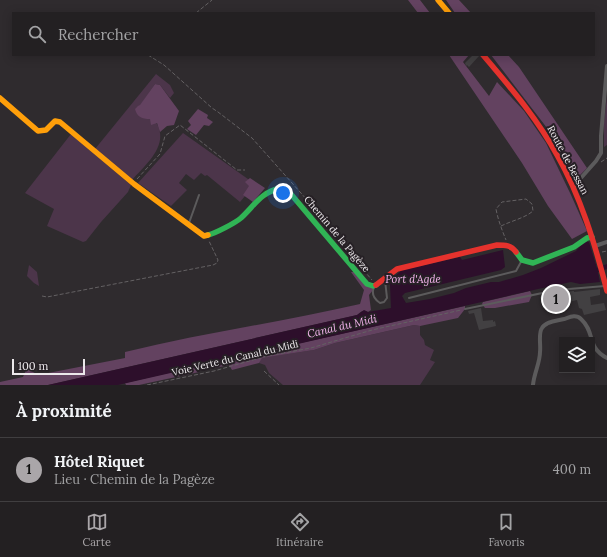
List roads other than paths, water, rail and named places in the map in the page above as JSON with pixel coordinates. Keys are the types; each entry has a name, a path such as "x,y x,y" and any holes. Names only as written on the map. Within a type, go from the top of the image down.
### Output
{"street":[{"path":"438,0 448,12"},
{"name":"Route de Bessan","path":"484,56 539,125 556,153 573,187 592,236 606,288"},
{"path":"573,187 596,162 601,153 607,66"},
{"path":"1,100 38,131 46,131 56,121 60,122 134,184 189,224"},
{"name":"Chemin de la Pagèze","path":"189,224 204,236 208,236 240,219 260,198 271,190 281,188 290,193 367,284 375,286"},
{"path":"375,286 397,269 497,245 511,246 522,260 527,263 533,263 574,247 592,236"},
{"path":"595,246 607,242"},
{"path":"533,385 535,371 540,357 540,330 543,326 550,322 572,316 578,316 583,320 591,333 594,348 598,353 607,358"}],"lane":[{"path":"189,224 199,195"},
{"path":"409,298 516,271 522,260"},
{"path":"375,286 373,290 375,300 380,303 384,302 387,298 384,281 386,277"},
{"path":"465,309 557,290 606,288"}],"water":[{"path":"584,242 589,242 597,268 607,264 607,269 598,272 600,282 580,284 571,282 538,289 118,385 48,385 357,315 364,310 368,312 391,308 390,284 394,277 402,270 460,257 462,260 503,250 505,267 501,270 405,293 402,296 406,303 430,299 454,293 466,288 491,282 499,282 523,275 576,251"}],"place":[{"name":"Hôtel Riquet","path":"556,299"}],"water label":[{"name":"Port d'Agde","path":"413,279"},
{"name":"Canal du Midi","path":"342,326"}]}
